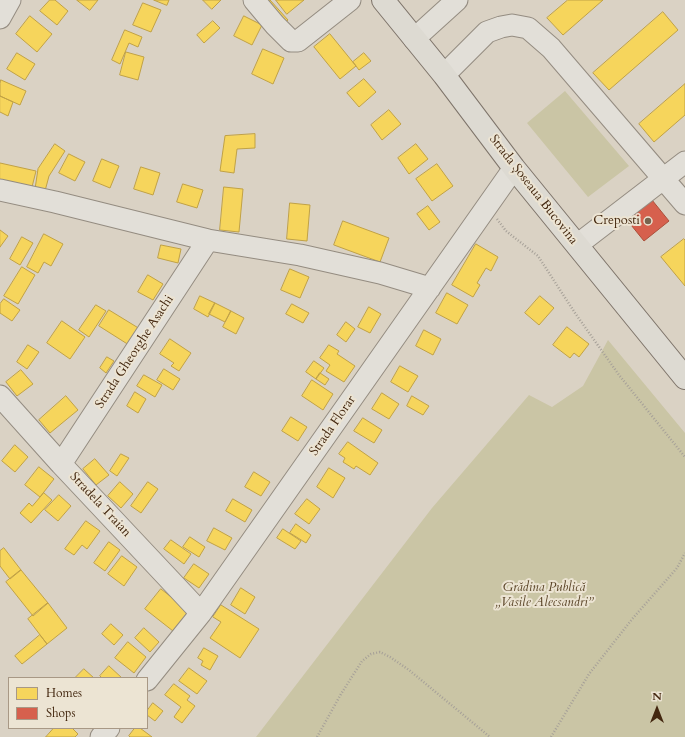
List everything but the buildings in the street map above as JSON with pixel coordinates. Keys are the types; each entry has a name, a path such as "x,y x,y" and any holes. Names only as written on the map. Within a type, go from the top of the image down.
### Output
{"main road":[{"name":"Strada Șoseaua Bucovina","path":"383,0 444,75 514,168 685,378"}],"street":[{"path":"0,18 10,0"},
{"path":"254,0 291,41 298,41 350,0"},
{"path":"414,39 457,0"},
{"path":"444,75 487,32 512,25 528,28 552,48 685,204"},
{"path":"576,245 665,179 685,162"},
{"name":"Strada Florar","path":"148,679 200,613 514,168"},
{"path":"0,190 208,240 300,255 380,273 430,288"},
{"name":"Strada Gheorghe Asachi","path":"61,464 208,240"},
{"name":"Stradela Traian","path":"0,396 61,464 200,613"},
{"path":"101,737 107,729"}],"path":[{"path":"487,206 506,231 538,256 575,313 619,375 685,457"},
{"path":"551,737 589,674 633,618 677,568 685,553"},
{"path":"317,737 341,694 362,661 371,654 380,652 409,670 490,737"}],"green space":[{"path":"565,91 629,166 588,197 527,123"},
{"name":"Grădina Publică „Vasile Alecsandri”","path":"608,340 685,433 685,737 256,737 432,508 529,395 552,407 583,386"}],"place":[{"name":"Creposti","path":"648,221"}]}
